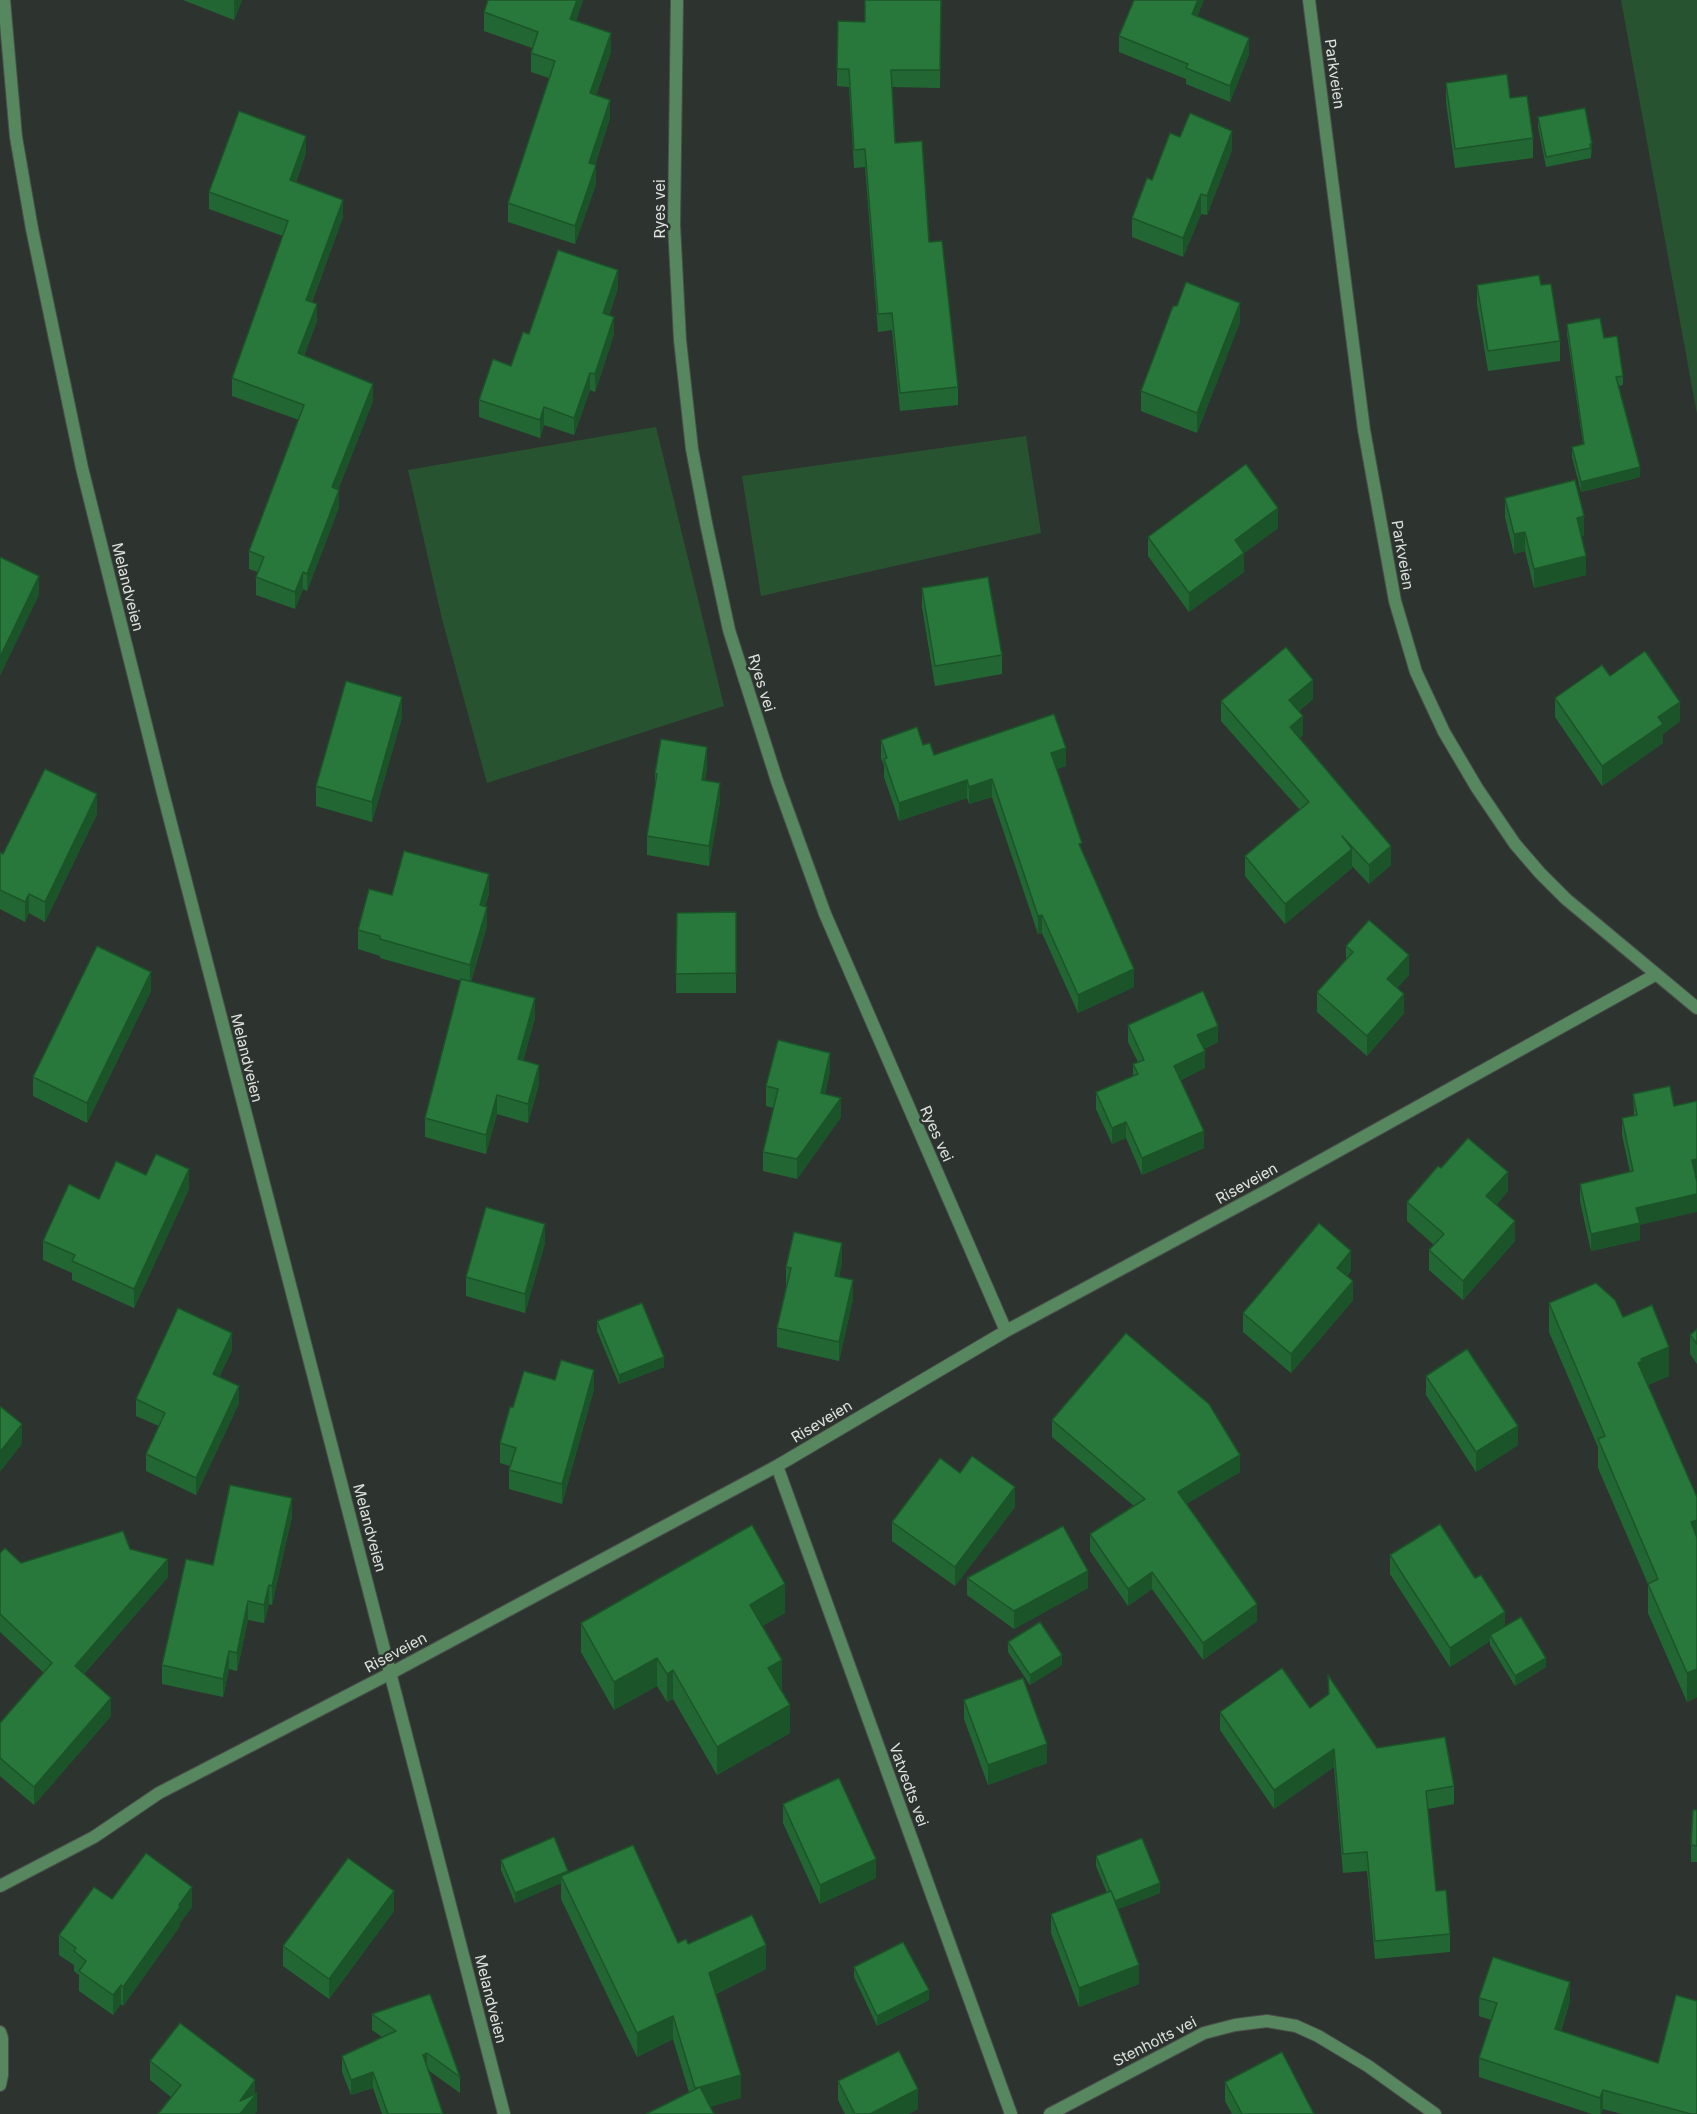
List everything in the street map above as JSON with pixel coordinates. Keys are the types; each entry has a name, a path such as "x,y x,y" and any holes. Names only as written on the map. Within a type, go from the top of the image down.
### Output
{"street":[{"name":"Melandveien","path":"4,0 15,137 82,468 231,1059 504,2114"},
{"name":"Ryes vei","path":"677,0 674,225 680,340 692,450 729,630 777,781 821,904 1006,1331"},
{"name":"Parkveien","path":"1309,0 1364,430 1395,601 1416,672 1444,732 1477,788 1515,844 1566,899 1697,1008"},
{"name":"Riseveien","path":"0,1886 94,1837 159,1793 391,1673 777,1466 1006,1331 1266,1191 1655,975"},
{"name":"Vatvedts vei","path":"777,1466 1011,2114"},
{"name":"Stenholts vei","path":"1050,2114 1204,2033 1235,2025 1267,2021 1296,2026 1318,2036 1368,2066 1435,2114"},
{"path":"0,2032 2,2038 0,2085"}],"green space":[{"path":"1621,0 1697,0 1697,414"},
{"path":"656,427 724,706 487,783 442,619 408,470"},
{"path":"1026,436 1041,533 761,596 742,476"}],"building":[{"path":"488,0 577,0 570,19 611,33 590,93 610,100 589,163 596,165 575,226 508,203 555,61 531,53 538,32 484,12"},
{"path":"865,0 941,0 940,70 891,70 895,143 922,141 929,242 942,241 958,387 900,393 892,313 878,314 865,149 854,150 849,69 837,69 838,21 865,22"},
{"path":"1134,0 1198,0 1192,14 1249,38 1230,86 1186,68 1188,64 1119,36"},
{"path":"1507,74 1510,98 1527,96 1533,138 1455,149 1446,83"},
{"path":"1585,108 1591,148 1546,157 1538,117"},
{"path":"239,111 306,136 290,180 343,200 306,300 317,304 298,353 373,384 332,487 339,490 307,574 303,572 295,592 256,577 264,557 249,551 304,405 232,378 288,221 209,192"},
{"path":"1190,113 1232,131 1207,196 1201,194 1183,238 1132,218 1147,178 1152,180 1170,133 1180,137"},
{"path":"558,250 618,270 603,313 614,317 595,374 590,373 574,418 544,407 540,420 479,400 493,359 511,366 523,332 529,334"},
{"path":"1539,275 1541,285 1551,284 1560,341 1488,351 1477,285"},
{"path":"1186,282 1240,303 1197,413 1141,391 1173,306 1177,306"},
{"path":"1600,318 1604,338 1617,336 1623,376 1616,377 1640,467 1581,482 1572,447 1584,444 1567,324"},
{"path":"1246,464 1278,508 1235,540 1244,553 1189,593 1148,537"},
{"path":"1575,480 1584,516 1577,518 1586,556 1534,569 1525,532 1514,534 1505,498"},
{"path":"0,557 39,576 0,657"},
{"path":"988,577 1002,655 935,666 922,588"},
{"path":"1286,647 1313,680 1289,700 1303,716 1290,727 1391,846 1369,865 1342,836 1352,849 1285,904 1245,856 1309,802 1221,701"},
{"path":"1645,651 1680,702 1658,717 1663,724 1602,766 1555,698 1602,665 1610,676"},
{"path":"346,681 402,697 372,802 316,786"},
{"path":"1054,714 1066,748 1051,753 1082,843 1079,844 1134,969 1078,995 1042,915 1038,916 992,779 969,787 967,780 899,803 884,759 887,758 881,740 917,727 923,745 930,743 934,755"},
{"path":"661,739 707,747 702,780 720,783 709,846 647,836"},
{"path":"45,769 97,794 45,902 29,894 25,902 0,890 0,852 3,854"},
{"path":"404,851 489,874 480,905 487,907 470,965 380,939 380,936 358,930 369,889 392,895"},
{"path":"736,912 736,973 676,974 677,913"},
{"path":"1369,920 1409,955 1387,979 1404,994 1367,1036 1317,992 1353,952 1346,946"},
{"path":"97,946 151,972 87,1103 33,1077"},
{"path":"461,979 535,998 518,1059 539,1065 528,1104 497,1095 486,1135 425,1118"},
{"path":"1203,991 1218,1026 1197,1035 1205,1051 1174,1066 1204,1131 1142,1158 1126,1122 1112,1128 1096,1092 1138,1074 1133,1064 1144,1060 1128,1025"},
{"path":"778,1040 830,1053 821,1093 841,1098 797,1159 763,1152 778,1089 766,1086"},
{"path":"1670,1086 1674,1106 1697,1101 1697,1159 1692,1160 1697,1194 1636,1208 1640,1223 1591,1234 1580,1184 1633,1171 1622,1118 1637,1115 1633,1094"},
{"path":"1468,1138 1508,1172 1486,1196 1515,1221 1463,1281 1429,1250 1444,1234 1407,1202 1438,1166 1441,1168"},
{"path":"156,1154 189,1169 134,1289 72,1261 75,1255 43,1241 69,1184 99,1199 116,1161 146,1175"},
{"path":"486,1207 545,1224 525,1294 466,1277"},
{"path":"1319,1223 1351,1251 1337,1268 1353,1281 1291,1354 1243,1313"},
{"path":"794,1232 842,1243 835,1276 853,1280 839,1342 777,1328 791,1268 786,1267"},
{"path":"1596,1283 1615,1300 1623,1317 1652,1305 1669,1347 1641,1359 1642,1361 1638,1363 1697,1497 1697,1520 1691,1522 1697,1538 1697,1669 1687,1673 1648,1584 1658,1579 1598,1439 1605,1436 1549,1303"},
{"path":"642,1303 664,1357 619,1375 597,1321"},
{"path":"178,1308 232,1333 213,1374 239,1386 196,1478 146,1454 165,1413 136,1399"},
{"path":"1697,1329 1697,1344 1690,1335"},
{"path":"1126,1333 1209,1404 1240,1455 1178,1492 1257,1604 1203,1643 1152,1572 1128,1589 1090,1534 1145,1499 1052,1420"},
{"path":"1467,1349 1518,1426 1476,1452 1426,1376"},
{"path":"561,1360 594,1370 562,1484 509,1470 516,1448 500,1443 510,1407 513,1407 524,1371 555,1380"},
{"path":"0,1406 22,1424 0,1452"},
{"path":"972,1456 1015,1487 955,1567 892,1522 940,1458 960,1473"},
{"path":"230,1485 292,1498 272,1586 269,1585 264,1605 248,1601 237,1653 229,1651 223,1679 162,1665 186,1559 213,1565"},
{"path":"1440,1524 1475,1578 1481,1575 1505,1612 1450,1648 1390,1555"},
{"path":"752,1525 785,1584 750,1605 782,1660 768,1668 790,1705 717,1747 673,1670 667,1674 657,1658 614,1682 581,1623"},
{"path":"1063,1526 1088,1571 1014,1611 967,1578"},
{"path":"123,1531 130,1549 168,1559 75,1666 111,1698 34,1787 0,1758 0,1723 52,1663 0,1614 0,1553 5,1548 21,1563"},
{"path":"1521,1617 1546,1658 1515,1676 1490,1635"},
{"path":"1040,1622 1062,1655 1030,1675 1008,1642"},
{"path":"1282,1668 1310,1708 1329,1694 1328,1675 1377,1748 1445,1737 1454,1786 1426,1791 1436,1891 1446,1890 1450,1934 1375,1941 1367,1852 1343,1854 1334,1749 1274,1790 1220,1712"},
{"path":"1023,1678 1047,1744 988,1765 964,1700"},
{"path":"839,1778 876,1859 820,1885 783,1804"},
{"path":"1693,1810 1697,1810 1697,1846 1691,1845"},
{"path":"554,1837 568,1871 515,1893 501,1860"},
{"path":"1142,1838 1160,1883 1115,1901 1096,1856"},
{"path":"633,1845 678,1943 686,1939 688,1944 752,1915 766,1945 709,1973 741,2075 695,2088 673,2016 637,2033 561,1876"},
{"path":"146,1853 192,1887 123,1987 121,1985 113,1995 79,1971 86,1961 74,1951 76,1948 59,1935 94,1887 112,1899"},
{"path":"348,1858 394,1891 329,1979 283,1946"},
{"path":"1111,1891 1139,1965 1079,1988 1051,1914"},
{"path":"903,1942 929,1990 877,2016 854,1967"},
{"path":"1493,1957 1570,1982 1555,2029 1658,2063 1676,1995 1697,2001 1697,2114 1603,2090 1600,2098 1479,2058 1497,2003 1479,1998"},
{"path":"430,1994 460,2077 427,2053 423,2055 443,2114 388,2114 373,2072 351,2080 342,2056 396,2031 372,2014"},
{"path":"180,2023 255,2080 240,2101 257,2093 240,2114 158,2114 181,2085 150,2061"},
{"path":"899,2051 918,2089 870,2114 855,2114 838,2081"},
{"path":"1282,2052 1314,2114 1242,2114 1225,2082"},
{"path":"700,2087 714,2114 646,2114"}]}
